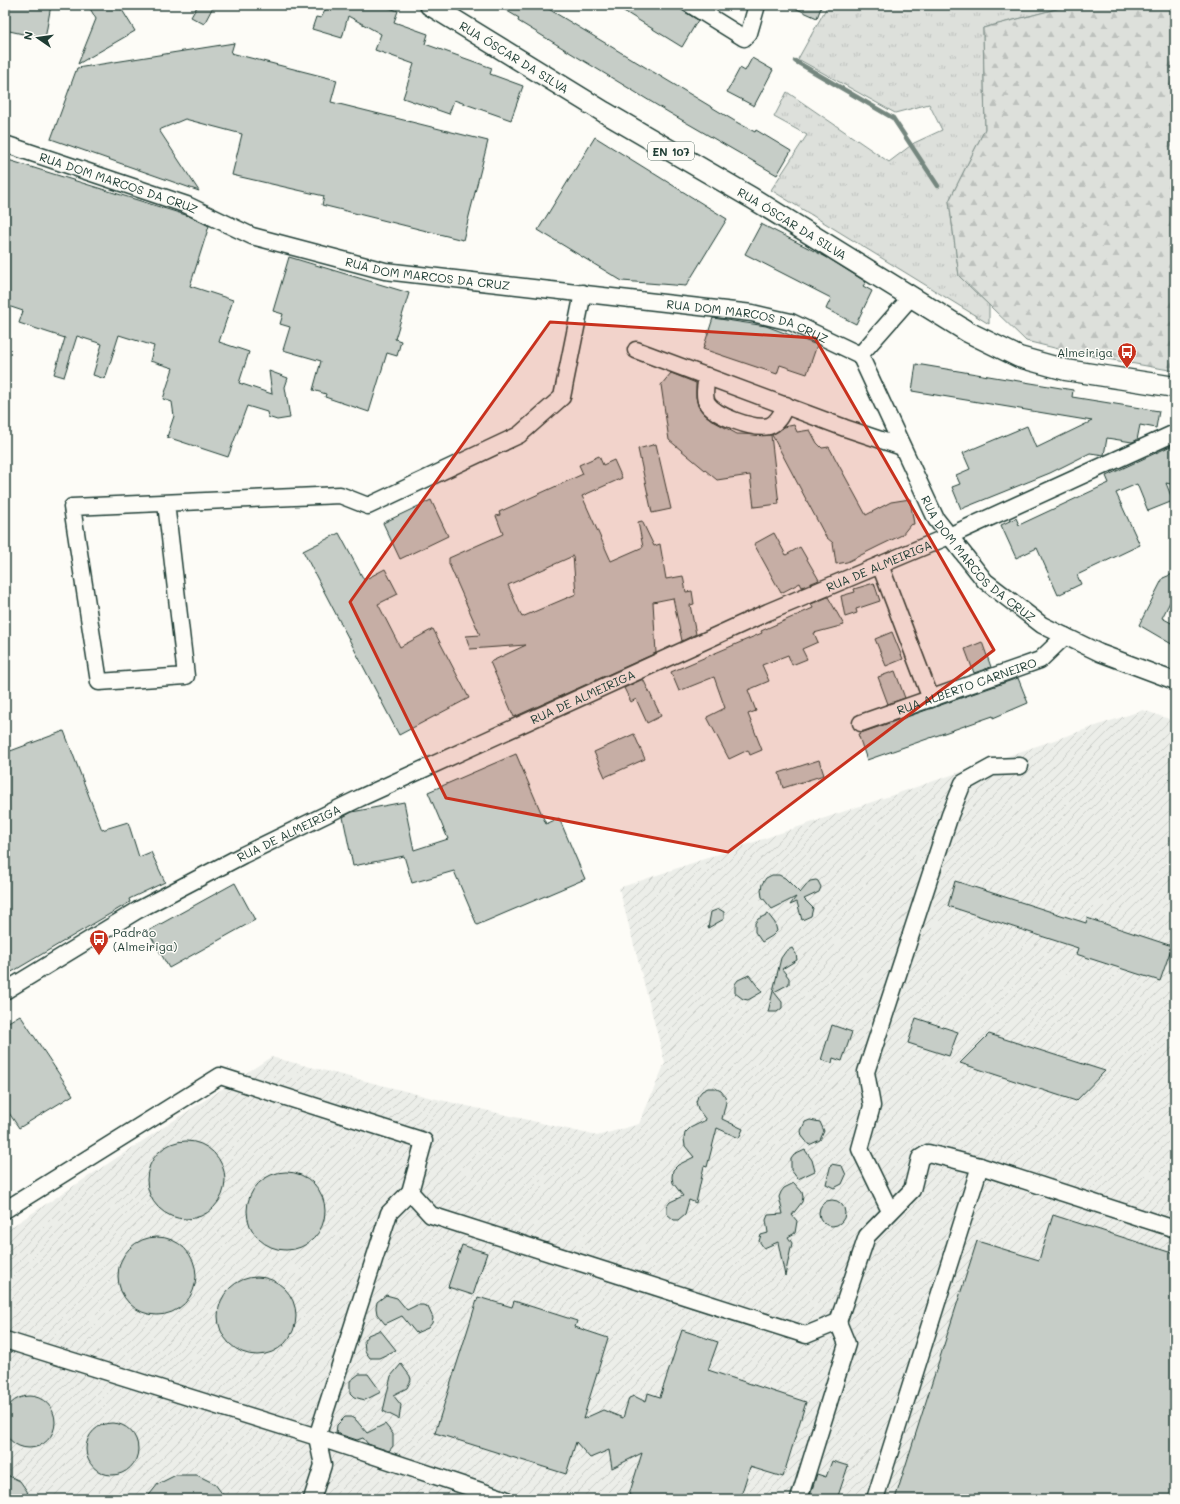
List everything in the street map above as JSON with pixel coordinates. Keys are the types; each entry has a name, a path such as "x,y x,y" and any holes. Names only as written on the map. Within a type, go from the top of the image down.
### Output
{"main road":[{"name":"RUA ÓSCAR DA SILVA","path":"430,5 604,112 752,198 968,332 1019,357 1066,370 1175,387"}],"street":[{"path":"691,5 744,38 749,33 757,5"},
{"name":"RUA DOM MARCOS DA CRUZ","path":"5,144 187,206 252,236 385,270 525,288 583,293 752,313 791,322 860,355 936,519 985,581 1042,625 1100,653 1175,681"},
{"path":"166,503 186,676 98,682 72,507 340,495 368,506 519,435 562,397 583,293"},
{"path":"860,355 911,297"},
{"path":"636,350 902,447"},
{"path":"707,376 705,395 707,403 716,412 745,424 756,427 769,426 776,422 786,405"},
{"name":"RUA DE ALMEIRIGA","path":"5,991 138,910 243,855 360,798 768,612 949,536 1175,433"},
{"path":"880,566 931,699"},
{"name":"RUA ALBERTO CARNEIRO","path":"861,723 1040,660 1065,636"},
{"path":"890,1211 860,1149 872,1106 866,1072 950,815 962,783 992,767 1020,766"},
{"path":"5,1210 220,1076 424,1141 410,1192 388,1213 317,1437 322,1465 312,1499"},
{"path":"799,1499 847,1344 838,1322 867,1236 912,1190 920,1158 928,1152 980,1166 1175,1229"},
{"path":"875,1499 980,1166"},
{"path":"410,1192 432,1216 806,1334 838,1322"},
{"path":"5,1340 317,1437 505,1499"}],"highlighted area":[{"path":"550,322 815,338 994,650 728,852 446,798 350,602"}],"shaded area":[{"path":"1143,710 1175,721 1175,1499 5,1499 5,1231 271,1057 432,1098 597,1136 639,1124 665,1063 619,888"}],"green space":[{"path":"828,5 1072,5 983,28 985,129 949,201 959,276 989,305 989,324 771,190 807,135 774,117 787,92 889,162 914,143 942,130 929,104 895,113 798,59"},
{"path":"1072,5 1175,5 1175,371 1079,354 1026,341 959,276 949,201 985,129 983,28"}],"building":[{"path":"5,5 51,5 45,39 5,30"},
{"path":"88,5 119,5 135,31 78,64 96,19"},
{"path":"198,5 214,5 204,24 191,17"},
{"path":"328,5 381,5 398,11 394,22 428,34 425,44 492,68 490,74 523,86 511,120 454,100 449,114 403,98 414,64 375,50 381,34 348,16 342,38 312,29 316,17 321,18"},
{"path":"497,5 542,5 738,123 755,132 756,130 791,151 777,175 668,112 518,21 519,18"},
{"path":"614,5 673,5 698,20 682,47"},
{"path":"788,5 822,5 817,18"},
{"path":"234,43 231,53 337,80 331,102 488,141 463,240 322,205 324,196 232,175 242,134 185,119 159,130 199,191 51,139 77,68"},
{"path":"752,58 773,70 754,106 727,92 740,68 745,71"},
{"path":"595,137 727,219 686,286 622,281 538,230"},
{"path":"5,159 189,216 209,226 190,286 233,300 219,342 249,352 239,383 272,394 269,371 288,378 285,387 290,418 277,420 268,417 267,412 247,406 228,457 167,437 174,416 172,402 163,399 173,368 150,361 154,346 119,335 105,379 93,375 102,344 77,336 64,377 54,374 65,338 19,323 23,311 5,305"},
{"path":"761,224 828,258 866,282 863,286 872,291 856,324 826,309 831,298 745,254"},
{"path":"289,257 409,293 395,339 401,341 397,356 387,353 369,412 325,397 326,394 313,390 321,361 283,350 290,327 280,324 283,314 273,311"},
{"path":"713,318 766,326 817,345 807,374 780,365 777,374 703,349"},
{"path":"916,364 1073,390 1072,397 1159,411 1156,428 1140,425 1137,440 1132,442 1107,438 1104,455 1090,453 1050,473 961,509 952,487 960,484 956,475 970,469 963,453 1027,426 1036,448 1092,421 912,391"},
{"path":"671,373 696,383 696,397 698,406 704,414 713,421 737,434 771,435 779,504 754,507 750,475 717,480 669,440 661,385"},
{"path":"794,425 797,432 810,430 817,443 822,448 829,447 866,515 891,502 910,499 914,524 910,525 902,535 847,562 836,564 833,543 826,537 772,435 784,427"},
{"path":"656,444 671,509 652,513 638,449"},
{"path":"1175,444 1175,485 1166,483 1173,501 1148,511 1137,484 1116,493 1140,545 1077,575 1081,584 1058,595 1037,548 1016,558 1001,525 1016,518 1019,525 1109,483 1106,476"},
{"path":"599,456 603,465 614,460 622,478 582,496 611,561 643,547 638,522 642,521 654,546 660,544 666,579 683,576 686,592 692,591 694,604 690,605 696,634 682,641 673,598 653,602 656,653 514,717 490,662 526,645 470,649 466,636 480,635 449,564 449,558 503,534 496,516 500,515 499,512 583,474 579,465","holes":["573,556 576,594 522,617 508,585"]},
{"path":"431,500 448,536 400,559 383,523"},
{"path":"339,533 364,580 385,569 398,594 378,604 400,647 433,629 469,698 399,735 303,551"},
{"path":"774,533 786,555 800,547 819,580 802,587 800,583 781,593 754,544"},
{"path":"1175,573 1175,592 1162,618 1175,625 1175,646 1139,625 1163,578"},
{"path":"874,583 880,601 856,609 857,613 845,617 841,596 855,592 854,589"},
{"path":"828,597 844,625 814,633 818,642 802,649 807,659 792,665 788,655 762,665 769,681 748,690 756,711 748,714 762,750 750,755 748,750 729,759 707,717 725,708 714,677 679,691 671,672 762,633 761,631 813,608 811,604"},
{"path":"892,632 903,659 886,666 875,639"},
{"path":"982,642 991,667 974,673 965,649"},
{"path":"895,671 905,698 888,704 878,677"},
{"path":"1018,678 1028,703 993,718 993,716 867,760 858,734"},
{"path":"643,679 661,716 647,723 636,699 631,702 624,688"},
{"path":"64,731 102,830 128,822 139,857 151,852 165,882 129,899 130,902 5,976 5,753"},
{"path":"634,734 645,759 605,777 594,752"},
{"path":"516,754 546,824 559,818 585,879 477,925 454,871 412,883 404,856 353,866 343,817 352,812 404,802 414,850 448,839 428,792"},
{"path":"819,760 824,775 783,788 779,773"},
{"path":"772,875 779,875 785,878 800,893 810,881 818,881 821,887 819,892 804,899 813,908 811,916 802,920 797,902 790,905 796,897 772,909 762,897 761,890 762,884 766,878"},
{"path":"955,881 1086,923 1087,918 1172,946 1160,981 1076,954 1078,948 948,906"},
{"path":"235,883 255,920 169,968 148,931"},
{"path":"719,909 724,912 724,919 708,928 711,912"},
{"path":"768,914 775,923 777,931 762,942 755,932 755,923 758,919"},
{"path":"792,948 796,954 797,960 782,969 789,978 789,984 774,992 782,1002 782,1008 777,1012 768,1012 781,958 786,951"},
{"path":"749,975 762,992 748,1000 743,999 735,993 735,984 738,980"},
{"path":"20,1015 73,1095 19,1128 5,1107 5,1024"},
{"path":"916,1018 958,1032 949,1056 908,1043"},
{"path":"832,1025 852,1032 842,1061 833,1058 832,1063 821,1060"},
{"path":"989,1034 1105,1071 1076,1101 960,1063"},
{"path":"708,1088 715,1088 721,1091 725,1096 726,1102 722,1119 743,1129 739,1138 717,1128 707,1167 704,1166 696,1203 689,1200 685,1214 678,1220 674,1220 667,1214 667,1206 670,1202 683,1196 673,1183 673,1170 678,1165 694,1157 685,1146 685,1133 690,1128 706,1120 698,1109 696,1102 702,1091"},
{"path":"810,1120 820,1122 824,1131 820,1140 809,1145 802,1136 801,1131 805,1122"},
{"path":"178,1141 194,1141 208,1147 219,1158 225,1172 225,1188 219,1202 208,1213 194,1219 178,1219 164,1213 153,1202 147,1188 147,1172 153,1158 164,1147"},
{"path":"805,1150 812,1160 815,1171 798,1179 791,1170 791,1159 794,1155"},
{"path":"831,1164 842,1166 846,1175 842,1184 834,1188 826,1184"},
{"path":"278,1172 294,1172 308,1178 319,1189 325,1203 325,1219 319,1233 308,1244 294,1250 278,1250 264,1244 253,1233 247,1219 247,1203 253,1189 264,1178"},
{"path":"794,1183 802,1192 803,1197 802,1202 792,1215 797,1221 795,1233 788,1237 792,1243 785,1276 778,1242 764,1248 759,1241 761,1235 768,1233 766,1220 768,1215 783,1214 779,1197 784,1188"},
{"path":"832,1200 841,1204 845,1213 841,1222 832,1226 823,1222 819,1213 823,1204"},
{"path":"1053,1215 1175,1254 1175,1499 895,1499 977,1241 1039,1260"},
{"path":"149,1237 165,1237 179,1243 190,1254 196,1268 196,1284 190,1298 179,1309 165,1315 149,1315 135,1309 124,1298 118,1284 118,1268 124,1254 135,1243"},
{"path":"462,1245 487,1253 473,1295 448,1287"},
{"path":"249,1277 265,1277 279,1283 290,1294 296,1308 296,1324 290,1338 279,1349 265,1355 249,1355 235,1349 224,1338 218,1324 218,1308 224,1294 235,1283"},
{"path":"386,1295 397,1298 407,1310 417,1305 428,1307 433,1318 432,1323 428,1328 416,1333 402,1316 385,1324 377,1314 376,1308 377,1302"},
{"path":"478,1297 512,1307 514,1301 577,1321 575,1327 608,1338 583,1419 603,1410 623,1418 629,1398 634,1396 646,1402 648,1393 660,1397 682,1330 718,1342 708,1370 806,1402 783,1477 750,1467 740,1499 641,1499 629,1495 642,1453 612,1468 609,1450 590,1458 576,1442 566,1474 435,1433"},
{"path":"380,1330 396,1350 379,1358 370,1358 365,1351 364,1340 368,1335"},
{"path":"401,1364 410,1376 411,1380 407,1388 393,1395 401,1405 399,1419 383,1411 391,1376"},
{"path":"359,1374 368,1374 381,1392 365,1400 354,1397 350,1393 350,1381"},
{"path":"24,1396 34,1396 48,1403 55,1417 55,1427 48,1441 34,1448 24,1448 14,1444 7,1437 3,1427 3,1417 7,1407 14,1400"},
{"path":"345,1417 351,1417 356,1420 367,1433 385,1424 393,1434 393,1446 389,1451 368,1444 363,1438 357,1440 336,1433 337,1425"},
{"path":"107,1423 117,1423 131,1430 138,1444 138,1454 131,1468 117,1475 107,1475 97,1471 90,1464 86,1454 86,1444 90,1434 97,1427"},
{"path":"832,1461 848,1466 837,1499 809,1499 817,1474 826,1477"},
{"path":"5,1474 20,1481 27,1491 29,1499 5,1499"},
{"path":"176,1475 197,1475 215,1484 226,1499 146,1499 158,1484"}],"waterway":[{"path":"795,61 893,118 938,186"}],"place":[{"name":"Almeiriga","path":"1127,369"},
{"name":"Padrão (Almeiriga)","path":"99,956"}]}
